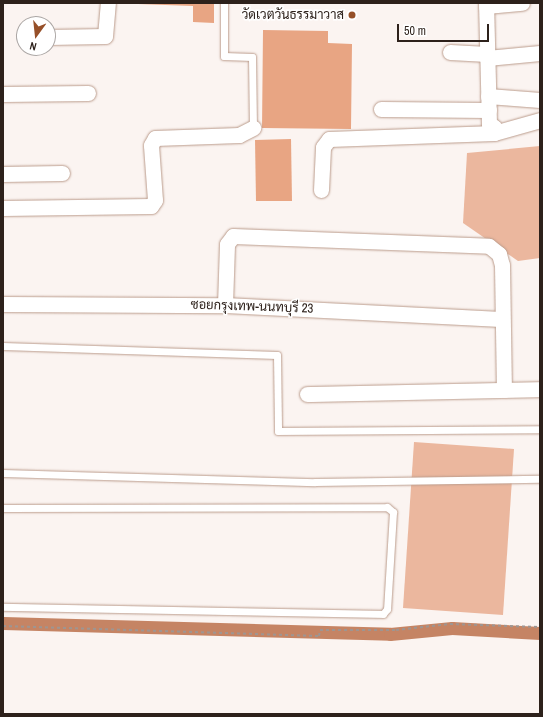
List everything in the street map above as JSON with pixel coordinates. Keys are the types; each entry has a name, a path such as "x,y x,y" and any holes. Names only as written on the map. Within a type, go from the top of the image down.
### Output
{"street":[{"path":"56,37 105,36 108,3"},
{"path":"494,133 488,103 486,4 522,3"},
{"path":"450,52 487,56 540,53"},
{"path":"3,94 88,93"},
{"path":"381,109 540,100"},
{"path":"321,190 323,147 329,139 494,133 540,120"},
{"path":"3,208 151,206 154,200 151,144 155,138 240,135 253,128"},
{"path":"3,174 62,173"},
{"path":"225,305 227,244 233,236 477,244 499,254 504,390"},
{"name":"ซอยกรุงเทพ-นนทบุรี 23","path":"3,304 225,305 501,319"},
{"path":"307,394 540,389"}],"lane":[{"path":"224,3 224,56 252,57 253,128"},
{"path":"3,346 277,355 278,431 540,429"},
{"path":"3,474 315,482 540,479"},
{"path":"3,508 387,506 392,512 387,609 383,614 3,607"}],"path":[{"path":"3,626 319,636 320,630 396,630 450,624 540,627"}],"shaded area":[{"path":"540,146 540,258 518,261 463,223 467,153"},
{"path":"414,442 514,449 503,615 403,608"}],"building":[{"path":"110,3 214,3 214,23 193,22 193,6"},
{"path":"263,30 328,31 328,43 352,44 351,129 262,128"},
{"path":"291,139 292,201 256,201 255,140"}],"waterway":[{"path":"3,623 390,634 452,628 540,633"}],"place":[{"name":"วัดเวตวันธรรมาวาส","path":"352,15"}]}
